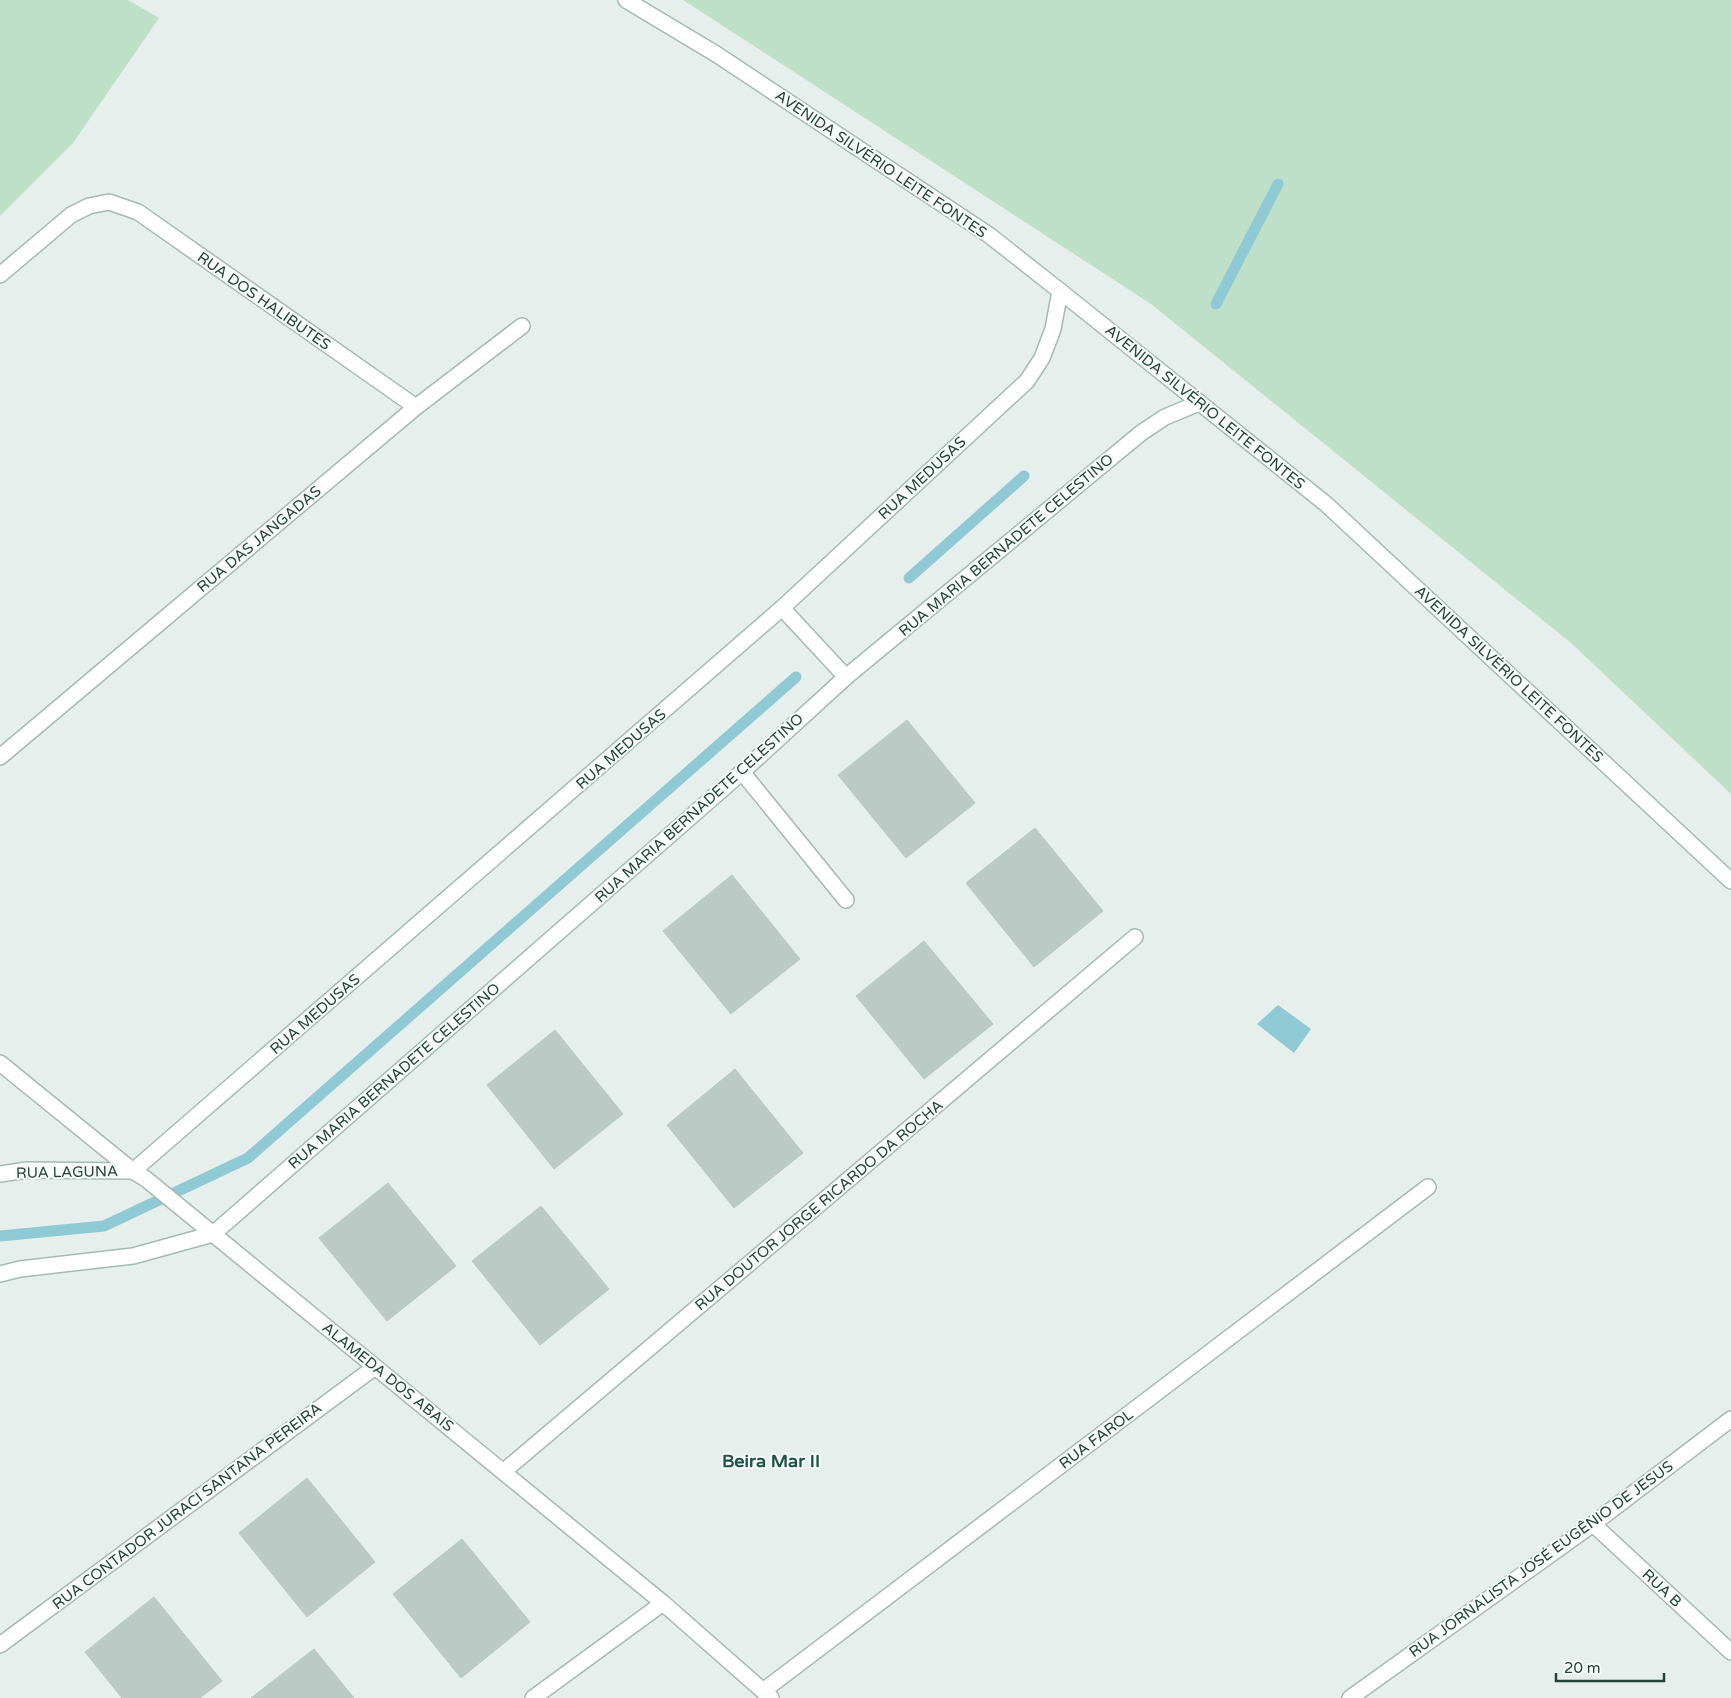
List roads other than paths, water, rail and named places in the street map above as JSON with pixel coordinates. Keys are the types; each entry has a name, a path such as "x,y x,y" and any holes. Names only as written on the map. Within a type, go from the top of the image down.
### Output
{"street":[{"name":"AVENIDA SILVÉRIO LEITE FONTES","path":"626,0 716,54 989,236 1060,291 1326,504 1731,880"},
{"name":"RUA DOS HALIBUTES","path":"0,275 71,214 89,206 109,202 138,212 416,407"},
{"name":"RUA MEDUSAS","path":"140,1175 782,608 1027,381 1042,358 1053,329 1060,291"},
{"name":"RUA DAS JANGADAS","path":"0,757 416,407 522,326"},
{"name":"RUA MARIA BERNADETE CELESTINO","path":"209,1231 742,772 846,677 1142,433 1165,417 1199,403"},
{"path":"782,608 846,677"},
{"path":"742,772 846,900"},
{"name":"RUA DOUTOR JORGE RICARDO DA ROCHA","path":"503,1472 1135,938"},
{"name":"ALAMEDA DOS ABAIS","path":"0,1063 209,1231 663,1603 767,1695"},
{"name":"RUA LAGUNA","path":"0,1174 27,1170 140,1175"},
{"name":"RUA FAROL","path":"767,1695 1428,1187"},
{"path":"0,1274 20,1269 133,1256 209,1231"},
{"name":"RUA CONTADOR JURACI SANTANA PEREIRA","path":"0,1645 375,1367"},
{"name":"RUA JORNALISTA JOSÉ EUGÊNIO DE JESUS","path":"1350,1698 1593,1524 1731,1419"},
{"name":"RUA B","path":"1593,1524 1731,1652"},
{"path":"533,1698 663,1603"}],"water":[{"path":"1278,1005 1311,1029 1294,1053 1257,1024"}],"waterway":[{"path":"1216,304 1278,184"},
{"path":"909,578 1024,476"},
{"path":"0,1236 104,1226 248,1158 796,677"}],"district":[{"name":"Beira Mar II","path":"771,1461"}]}
